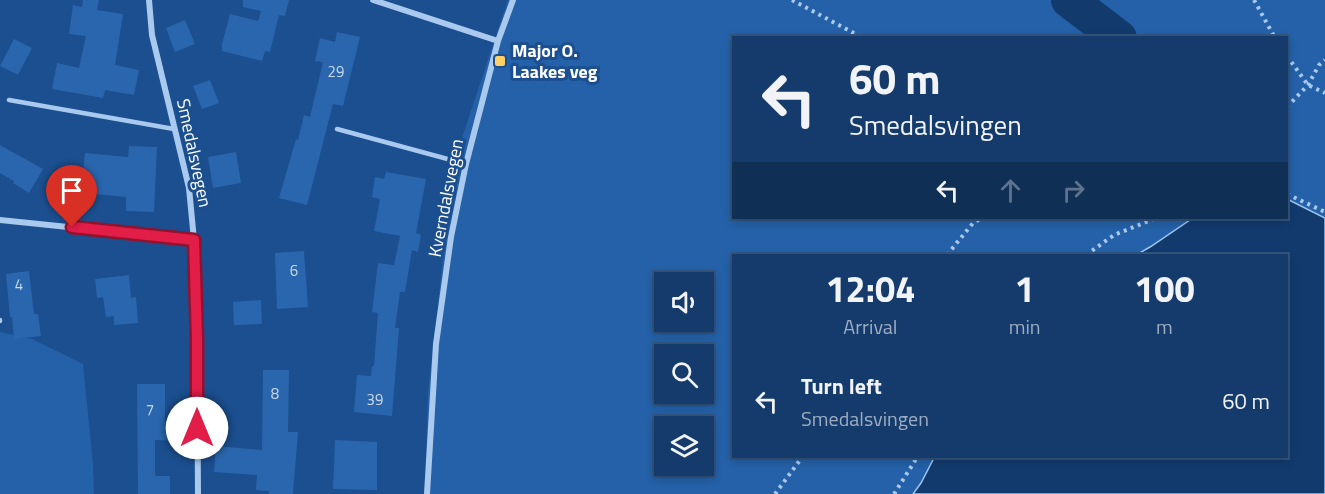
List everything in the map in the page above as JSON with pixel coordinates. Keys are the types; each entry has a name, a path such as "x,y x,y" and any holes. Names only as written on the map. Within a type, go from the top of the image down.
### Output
{"street":[{"name":"Smedalsvegen","path":"149,0 152,35 189,188 194,240 197,339 198,494"},
{"path":"373,0 498,41 513,0"},
{"name":"Kverndalsvegen","path":"427,494 436,344 451,237 466,164 498,41"},
{"path":"0,220 194,240"}],"lane":[{"path":"9,100 174,129"},
{"path":"338,129 466,164"}],"path":[{"path":"792,0 859,36"},
{"path":"1254,0 1274,36"},
{"path":"1288,57 1308,85 1325,93"},
{"path":"1288,106 1308,85 1319,65 1325,60"},
{"path":"1288,194 1325,212"},
{"path":"948,254 973,223 980,219"},
{"path":"1087,254 1114,235 1154,219"},
{"path":"775,494 802,458"},
{"path":"894,494 917,458"}],"shaded area":[{"path":"508,0 1325,0 1325,218 1288,200 1288,36 732,36 732,219 1192,219 1138,254 732,254 732,458 934,458 913,494 425,494 428,393 453,170"},
{"path":"1288,200 1325,218 1325,494 913,494 934,458 1288,458 1288,254 1138,254 1192,219 1288,219"},
{"path":"0,332 32,339 83,364 94,494 0,494"}],"building":[{"path":"83,0 99,0 97,10 123,14 115,65 139,70 134,95 105,90 103,98 52,89 57,63 79,68 86,36 69,34 73,5 82,7"},
{"path":"243,0 289,0 285,16 279,15 270,52 265,51 262,61 222,51 230,14 258,21 261,11 243,7"},
{"path":"185,20 195,44 175,52 166,28"},
{"path":"337,32 360,37 343,106 333,104 307,205 279,198 304,115 310,117 323,62 315,61 320,38 335,42"},
{"path":"14,39 32,48 18,75 0,66"},
{"path":"210,80 219,103 202,109 193,86"},
{"path":"0,145 43,169 29,193 0,173"},
{"path":"129,146 157,147 154,212 126,211 126,197 84,193 82,213 57,211 60,179 67,183 68,171 83,172 85,153 128,157"},
{"path":"236,152 241,183 213,188 208,157"},
{"path":"386,172 426,179 416,233 421,235 418,252 412,250 405,292 400,292 395,328 399,328 392,416 354,412 357,375 371,376 372,366 374,366 378,313 372,312 378,263 394,265 400,236 374,231 380,199 372,197 375,177 384,179"},
{"path":"304,251 308,307 277,309 275,253"},
{"path":"29,271 34,314 38,314 41,336 14,339 6,274"},
{"path":"129,275 131,298 136,297 138,323 114,325 114,316 106,317 103,297 97,298 95,279"},
{"path":"261,300 262,324 234,325 233,302"},
{"path":"263,370 289,370 288,432 298,432 293,494 269,494 269,491 256,490 257,475 214,472 216,446 262,450"},
{"path":"137,384 165,384 165,423 180,423 180,441 155,440 155,476 170,476 170,494 138,494"},
{"path":"335,440 377,442 377,490 333,489"}],"waterway":[{"path":"1069,0 1116,36"}],"place":[{"name":"Major O. Laakes veg","path":"500,61"}],"route":[{"path":"72,227 194,240 197,428"}]}
